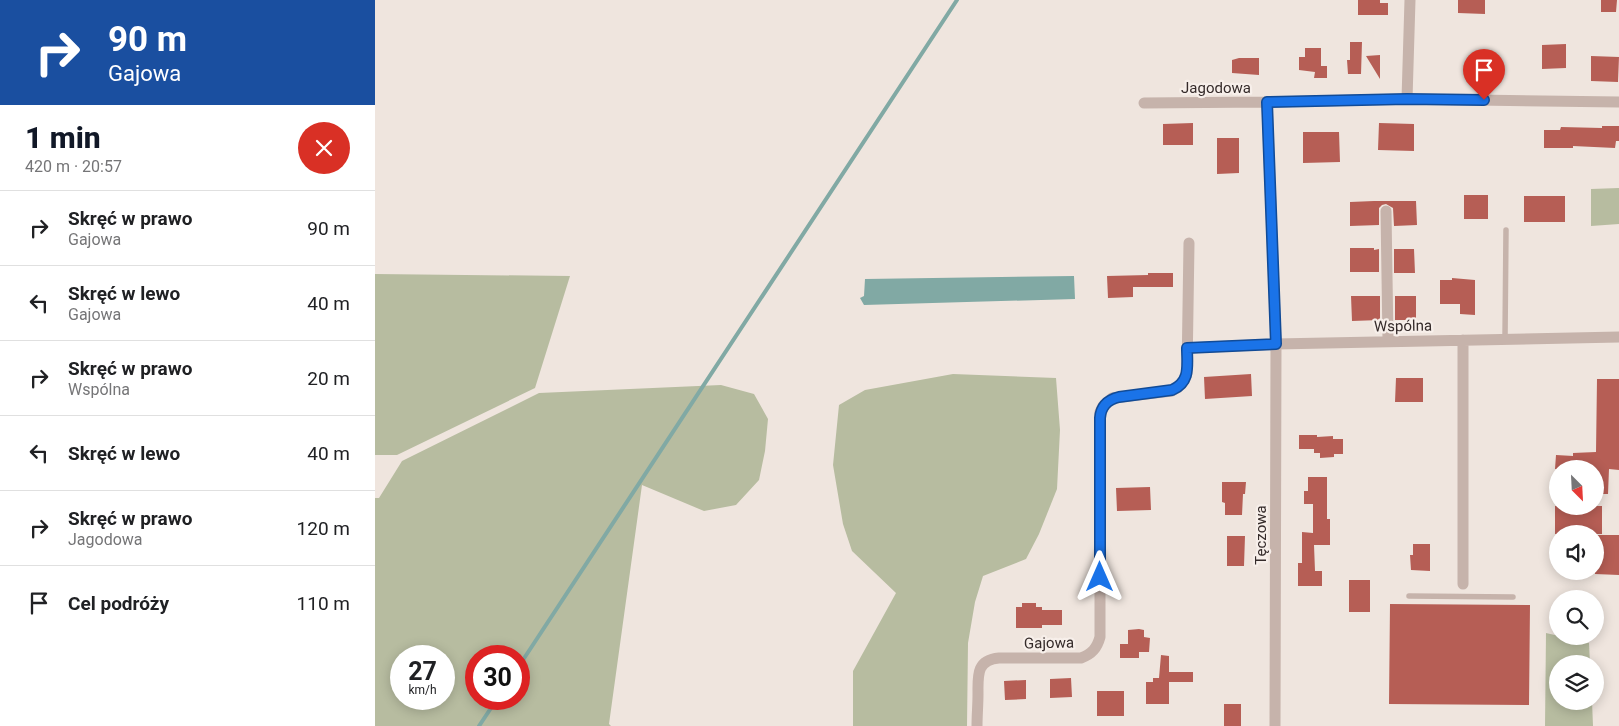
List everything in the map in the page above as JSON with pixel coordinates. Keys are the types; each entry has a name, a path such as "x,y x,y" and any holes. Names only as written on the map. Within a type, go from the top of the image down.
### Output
{"street":[{"path":"1407,99 1410,0"},
{"name":"Jagodowa","path":"1144,103 1407,99 1619,102"},
{"name":"Tęczowa","path":"1267,102 1276,344 1275,726"},
{"path":"1386,211 1388,341"},
{"name":"Gajowa","path":"977,726 978,675 983,664 999,658 1081,658 1088,655 1098,644 1100,637 1101,412 1107,402 1113,398 1172,390 1178,388 1186,379 1189,243"},
{"name":"Wspólna","path":"1187,348 1505,338 1619,337"},
{"path":"1463,340 1463,584"}],"lane":[{"path":"1505,338 1506,230"},
{"path":"1463,584 1463,596"},
{"path":"1409,596 1513,597"}],"green space":[{"path":"1619,188 1619,224 1591,226 1591,189"},
{"path":"375,274 570,276 535,388 397,455 375,455"},
{"path":"953,374 1056,378 1060,430 1057,489 1039,534 1026,559 983,576 975,602 968,643 967,726 853,726 853,671 896,593 852,551 843,524 833,465 839,405 865,390"},
{"path":"721,385 754,394 768,419 765,451 759,480 736,505 704,511 642,485 609,724 611,726 375,726 375,498 379,498 402,461 539,393"},
{"path":"1546,633 1549,634 1549,645 1589,645 1590,655 1549,655 1549,710 1592,710 1593,726 1545,726"}],"water":[{"path":"1074,276 1075,299 864,305 860,298 864,296 865,279"}],"building":[{"path":"1358,0 1380,0 1380,3 1388,3 1388,15 1358,15"},
{"path":"1458,0 1485,0 1485,14 1458,13"},
{"path":"1601,0 1617,0 1616,12 1601,12"},
{"path":"1350,42 1362,42 1361,74 1348,74 1347,60 1350,60"},
{"path":"1566,44 1566,68 1542,69 1542,45"},
{"path":"1305,48 1321,48 1321,66 1327,66 1327,78 1314,78 1315,72 1299,70 1299,57 1305,57"},
{"path":"1380,55 1380,79 1366,56"},
{"path":"1591,56 1619,57 1618,82 1591,81"},
{"path":"1259,58 1259,75 1232,73 1232,60"},
{"path":"1193,123 1193,145 1163,145 1163,124"},
{"path":"1379,123 1414,124 1414,151 1378,150"},
{"path":"1602,126 1619,126 1619,141 1616,141 1615,148 1573,146 1573,148 1544,148 1544,130 1560,130 1561,127 1602,128"},
{"path":"1303,132 1339,132 1340,162 1303,163"},
{"path":"1217,138 1239,138 1239,173 1217,174"},
{"path":"1464,195 1488,195 1488,219 1464,219"},
{"path":"1524,196 1565,196 1565,222 1524,222"},
{"path":"1416,201 1417,225 1394,226 1393,208 1386,204 1379,208 1379,225 1350,226 1350,202"},
{"path":"1350,248 1379,249 1379,272 1350,272"},
{"path":"1394,249 1414,249 1415,273 1394,273"},
{"path":"1148,273 1173,273 1173,287 1133,287 1133,297 1108,298 1107,276 1148,275"},
{"path":"1452,278 1475,280 1475,315 1460,314 1460,304 1440,304 1440,280 1452,280"},
{"path":"1351,296 1380,296 1380,320 1352,321"},
{"path":"1395,296 1416,296 1416,320 1395,320"},
{"path":"1251,374 1252,396 1205,399 1204,377"},
{"path":"1396,378 1423,378 1423,402 1395,402"},
{"path":"1597,379 1619,379 1619,470 1609,469 1608,494 1604,494 1604,460 1556,460 1556,455 1573,456 1573,453 1596,452"},
{"path":"1299,435 1333,436 1333,439 1343,439 1343,454 1334,454 1334,457 1320,458 1320,453 1314,453 1314,449 1299,449"},
{"path":"1308,477 1327,477 1327,519 1330,519 1330,545 1314,545 1315,571 1322,571 1322,586 1298,586 1298,563 1302,563 1302,532 1313,533 1313,504 1304,504 1304,491 1308,491"},
{"path":"1222,482 1246,482 1245,494 1243,494 1242,515 1225,515 1225,503 1222,502"},
{"path":"1150,487 1151,510 1117,511 1116,488"},
{"path":"1555,515 1602,515 1602,525 1555,525"},
{"path":"1604,535 1619,535 1619,575 1604,574"},
{"path":"1227,536 1245,536 1244,566 1227,566"},
{"path":"1413,544 1430,544 1430,571 1411,570 1410,555 1413,555"},
{"path":"1349,580 1370,580 1370,612 1349,612"},
{"path":"1022,603 1036,603 1036,607 1042,607 1042,610 1062,610 1062,625 1042,625 1042,628 1016,628 1016,607 1022,607"},
{"path":"1390,604 1530,605 1529,705 1389,704"},
{"path":"1128,630 1144,630 1144,637 1150,638 1149,652 1139,652 1139,658 1120,658 1120,644 1128,644"},
{"path":"1161,655 1169,656 1169,672 1193,672 1193,682 1169,682 1169,704 1146,704 1146,682 1153,682 1153,678 1159,678"},
{"path":"1071,678 1072,697 1050,698 1050,679"},
{"path":"1026,680 1026,699 1005,700 1004,681"},
{"path":"1097,691 1124,691 1124,716 1097,716"},
{"path":"1224,704 1241,704 1241,726 1224,726"}],"waterway":[{"path":"530,649 957,0"},
{"path":"479,726 490,710"}],"route":[{"path":"1100,577 1100,418 1103,406 1113,398 1178,388 1186,379 1187,348 1276,344 1267,102 1407,99 1484,100"}]}
